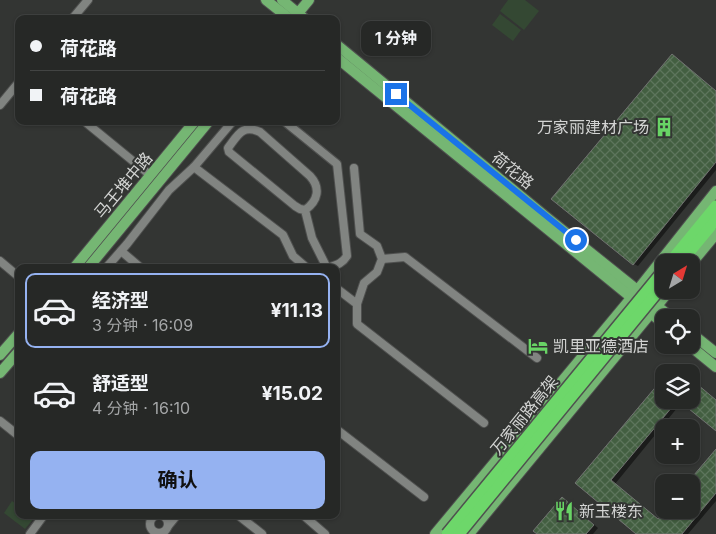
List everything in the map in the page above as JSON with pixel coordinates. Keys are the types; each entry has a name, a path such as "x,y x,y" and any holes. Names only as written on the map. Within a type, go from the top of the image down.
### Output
{"highway":[{"path":"677,254 716,206"},
{"path":"688,254 716,220"},
{"name":"万家丽路高架","path":"447,534 655,281"},
{"name":"万家丽路高架","path":"459,534 655,295"}],"main road":[{"path":"266,0 291,12 308,0"},
{"name":"荷花路","path":"340,47 545,216 634,293"},
{"name":"荷花路","path":"340,60 654,309"},
{"name":"马王堆中路","path":"77,264 192,125"},
{"name":"马王堆中路","path":"91,264 205,125"},
{"path":"435,534 716,191"},
{"path":"699,254 716,234"},
{"path":"469,534 662,299"},
{"path":"0,355 15,338"},
{"path":"700,340 716,353"},
{"path":"700,354 716,367"},
{"path":"0,373 15,356"}],"street":[{"path":"75,15 88,0"},
{"path":"0,105 15,87"},
{"path":"89,125 150,175"},
{"path":"110,264 169,190 194,167 230,125"},
{"path":"289,125 337,164 347,256 340,264"},
{"path":"249,129 260,132 315,181 316,195 305,210 295,206 230,154 228,148 242,131 249,129"},
{"path":"194,167 283,235 293,256 302,264"},
{"path":"354,168 360,234 377,246 382,259 377,272 364,284 357,304 357,324 484,423"},
{"path":"305,210 312,238 325,264"},
{"path":"121,251 136,264"},
{"path":"382,259 405,257 537,358"},
{"path":"0,262 15,274"},
{"path":"340,291 357,304"},
{"path":"0,421 15,433"},
{"path":"340,432 424,497"},
{"path":"30,534 41,519"},
{"path":"153,519 151,526 154,531 162,532 170,529"},
{"path":"243,519 262,534"},
{"path":"308,519 325,534"}],"green space":[{"path":"508,0 525,0 539,11 524,30 500,11"},
{"path":"500,14 521,30 513,41 492,25"},
{"path":"12,501 15,503 15,519 33,519 25,529 4,513"}],"building":[{"name":"万家丽建材广场","path":"672,54 716,91 716,162 633,265 551,199"},
{"path":"700,387 716,400 716,431 689,409 700,409"},
{"path":"655,388 655,409 670,409 662,419 655,419 655,427 611,480 655,517 655,519 694,519 682,534 636,534 575,483"},
{"path":"716,449 716,493 700,512 700,474 695,474"},
{"name":"新玉楼东","path":"562,497 594,525 586,534 537,534 533,531"}],"place":[{"name":"万家丽建材广场","path":"664,127"},
{"name":"凯里亚德酒店","path":"538,346"},
{"name":"新玉楼东","path":"564,511"}],"route":[{"path":"396,94 576,240"}]}
